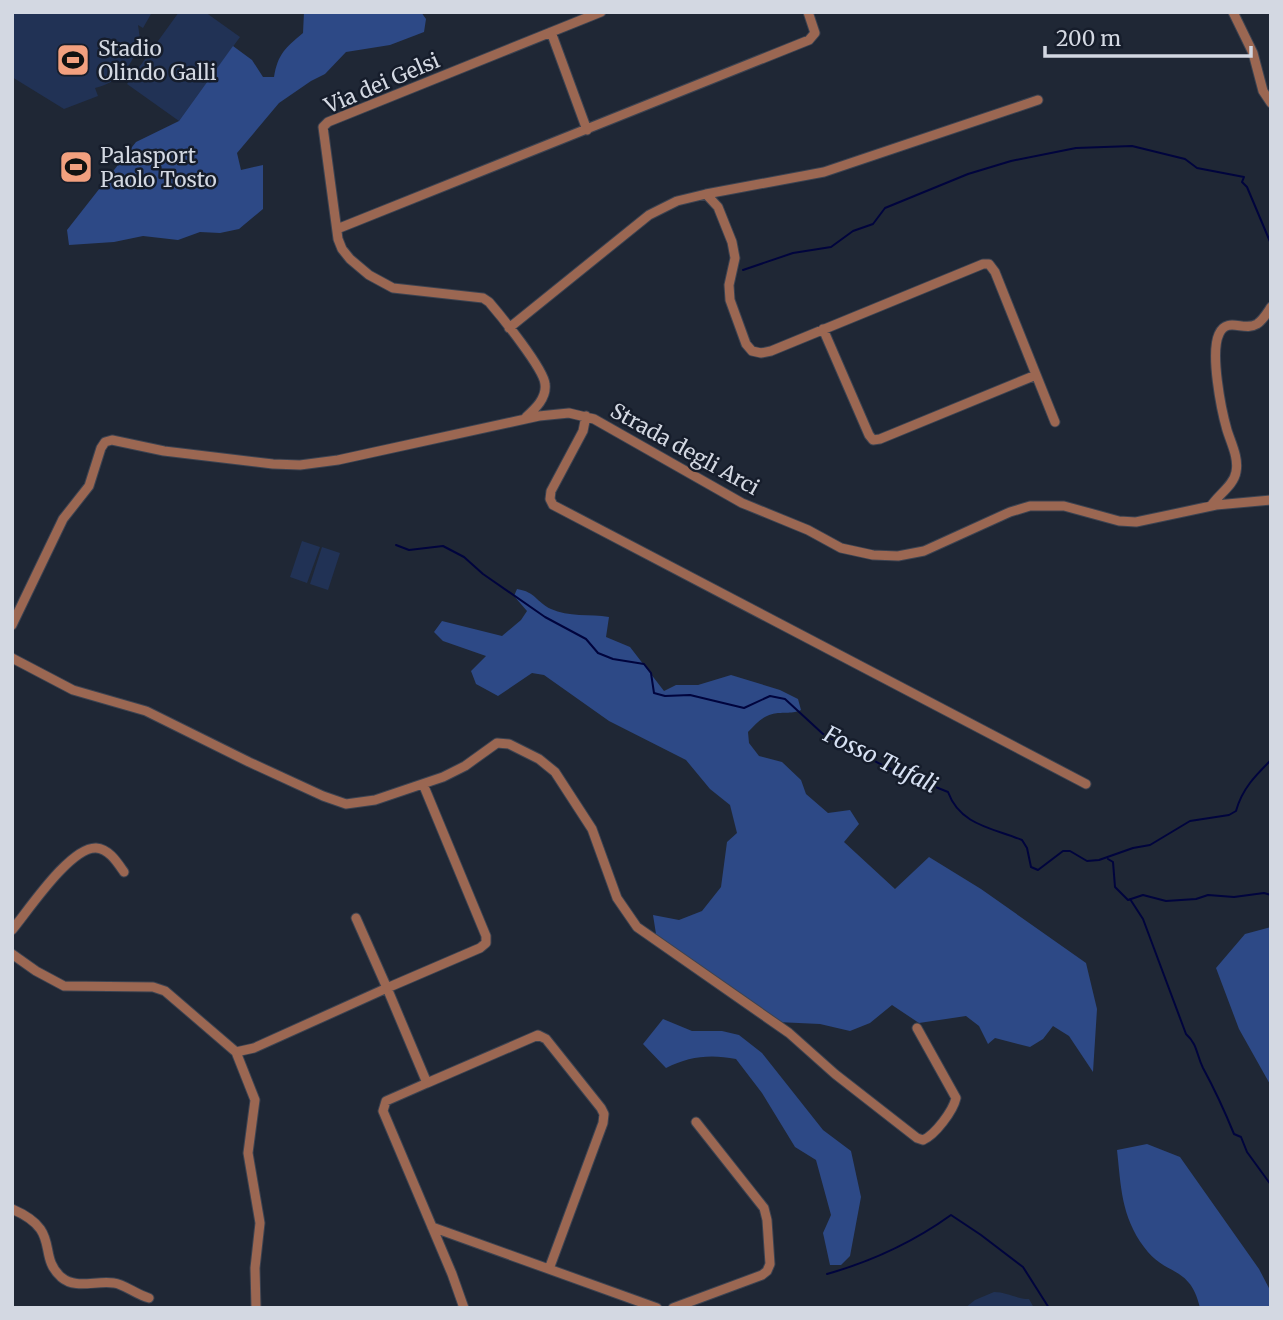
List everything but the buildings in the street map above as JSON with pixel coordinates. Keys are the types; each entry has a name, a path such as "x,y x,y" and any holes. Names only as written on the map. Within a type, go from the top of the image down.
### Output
{"street":[{"name":"Via dei Gelsi","path":"525,418 542,398 545,383 491,303 485,299 404,291 378,281 347,256 339,242 323,131 326,123 601,12"},
{"path":"337,229 809,40 815,33 808,12"},
{"path":"1233,12 1251,49 1264,93 1271,103"},
{"path":"551,32 587,130"},
{"path":"509,328 649,215 677,201 824,172 1038,100"},
{"path":"706,194 718,207 732,242 735,258 729,285 730,297 749,348 755,352 765,352 986,263 993,267 1055,422"},
{"path":"1211,506 1232,482 1237,469 1225,419 1217,366 1218,336 1223,328 1229,325 1256,325 1271,307"},
{"path":"823,329 873,440 1036,375"},
{"name":"Strada degli Arci","path":"12,625 63,519 89,486 101,448 109,440 164,451 273,464 305,465 350,458 525,418 559,413 586,416 743,503 803,527 841,548 869,555 893,556 920,552 1030,506 1064,506 1131,522 1149,521 1211,506 1271,499"},
{"path":"586,416 583,431 551,491 550,499 553,505 1086,784"},
{"path":"12,658 73,690 146,711 231,754 337,802 363,803 423,784 454,772 491,746 500,743 509,744 545,762 557,775 592,828 616,895 637,927 795,1037 841,1079 916,1138 923,1140 930,1136 954,1105 956,1098 917,1028"},
{"path":"236,1052 254,1048 481,948 487,941 423,784"},
{"path":"12,930 57,874 82,852 94,848 105,851 124,872"},
{"path":"356,918 427,1083"},
{"path":"12,954 64,986 153,987 165,991 236,1052 255,1100 248,1153 260,1226 255,1268 256,1308"},
{"path":"464,1308 383,1107 388,1100 538,1035 546,1039 601,1108 604,1121 549,1269"},
{"path":"673,1308 759,1276 768,1271 770,1264 768,1220 764,1208 696,1122"},
{"path":"12,1209 40,1227 54,1268 68,1282 118,1283 149,1298"},
{"path":"432,1227 657,1308"}],"shaded area":[{"name":"Stadio Olindo Galli","path":"12,12 151,14 143,28 138,25 140,39 144,42 142,48 137,47 127,68 110,82 95,88 98,96 64,109 12,77"},
{"path":"179,12 205,12 240,37 179,121 127,84"},
{"path":"304,12 421,12 426,19 424,32 390,45 346,52 325,74 279,103 237,153 241,170 263,165 263,209 239,229 220,233 200,232 178,240 143,236 114,242 69,245 67,230 136,142 179,121 233,46 252,60 263,77 274,77 283,52 303,33"},
{"path":"302,541 320,547 307,583 290,577"},
{"path":"322,547 340,553 328,590 310,584"},
{"path":"517,589 528,592 558,612 609,617 606,637 630,647 664,691 676,685 698,685 731,675 780,690 798,699 801,710 769,715 748,732 749,743 759,756 782,762 801,780 806,794 828,813 850,810 859,824 844,842 895,889 929,857 981,889 1086,963 1097,1009 1093,1072 1069,1036 1053,1026 1043,1039 1030,1047 995,1038 988,1044 979,1026 966,1016 919,1023 892,1005 870,1023 850,1031 820,1024 777,1022 656,934 653,915 679,920 702,911 721,887 727,842 737,833 730,805 710,789 686,760 609,721 544,675 532,673 498,696 476,684 471,671 486,656 443,641 434,632 442,621 502,636 521,620 527,611 514,596"},
{"path":"1271,927 1271,1086 1239,1029 1216,968 1245,934"},
{"path":"663,1019 692,1031 722,1031 739,1035 762,1053 823,1130 851,1151 861,1197 850,1256 841,1265 830,1265 823,1233 831,1215 816,1160 795,1147 762,1093 736,1059 700,1057 666,1068 643,1044"},
{"path":"1147,1144 1180,1157 1259,1269 1271,1292 1271,1308 1200,1308 1190,1284 1160,1263 1144,1247 1126,1212 1117,1150"},
{"path":"994,1292 1029,1299 1034,1308 965,1308 975,1300"}],"waterway":[{"path":"743,270 793,253 831,247 853,231 873,224 885,208 968,174 1011,161 1076,148 1132,146 1185,159 1197,168 1244,177 1242,182 1247,187 1271,244"},
{"name":"Fosso Tufali","path":"396,545 409,550 443,546 464,557 483,574 545,617 586,639 598,653 613,659 644,664 651,673 654,693 665,696 690,695 744,708 770,696 785,699 823,734 886,767 948,792 953,803 969,819 1022,840 1027,848 1031,867 1038,870 1063,851 1070,851 1087,861 1099,860 1150,845 1190,821 1229,815 1236,811 1245,789 1254,777 1271,760"},
{"path":"1108,859 1113,862 1115,887 1128,900 1143,895 1166,901 1196,899 1208,895 1271,895"},
{"path":"1130,899 1143,919 1186,1034 1195,1046 1234,1134 1241,1137 1247,1152 1271,1185"},
{"path":"827,1274 892,1250 951,1215 1023,1267 1049,1308"}],"place":[{"name":"Stadio Olindo Galli","path":"73,60"},
{"name":"Palasport Paolo Tosto","path":"76,167"}]}
